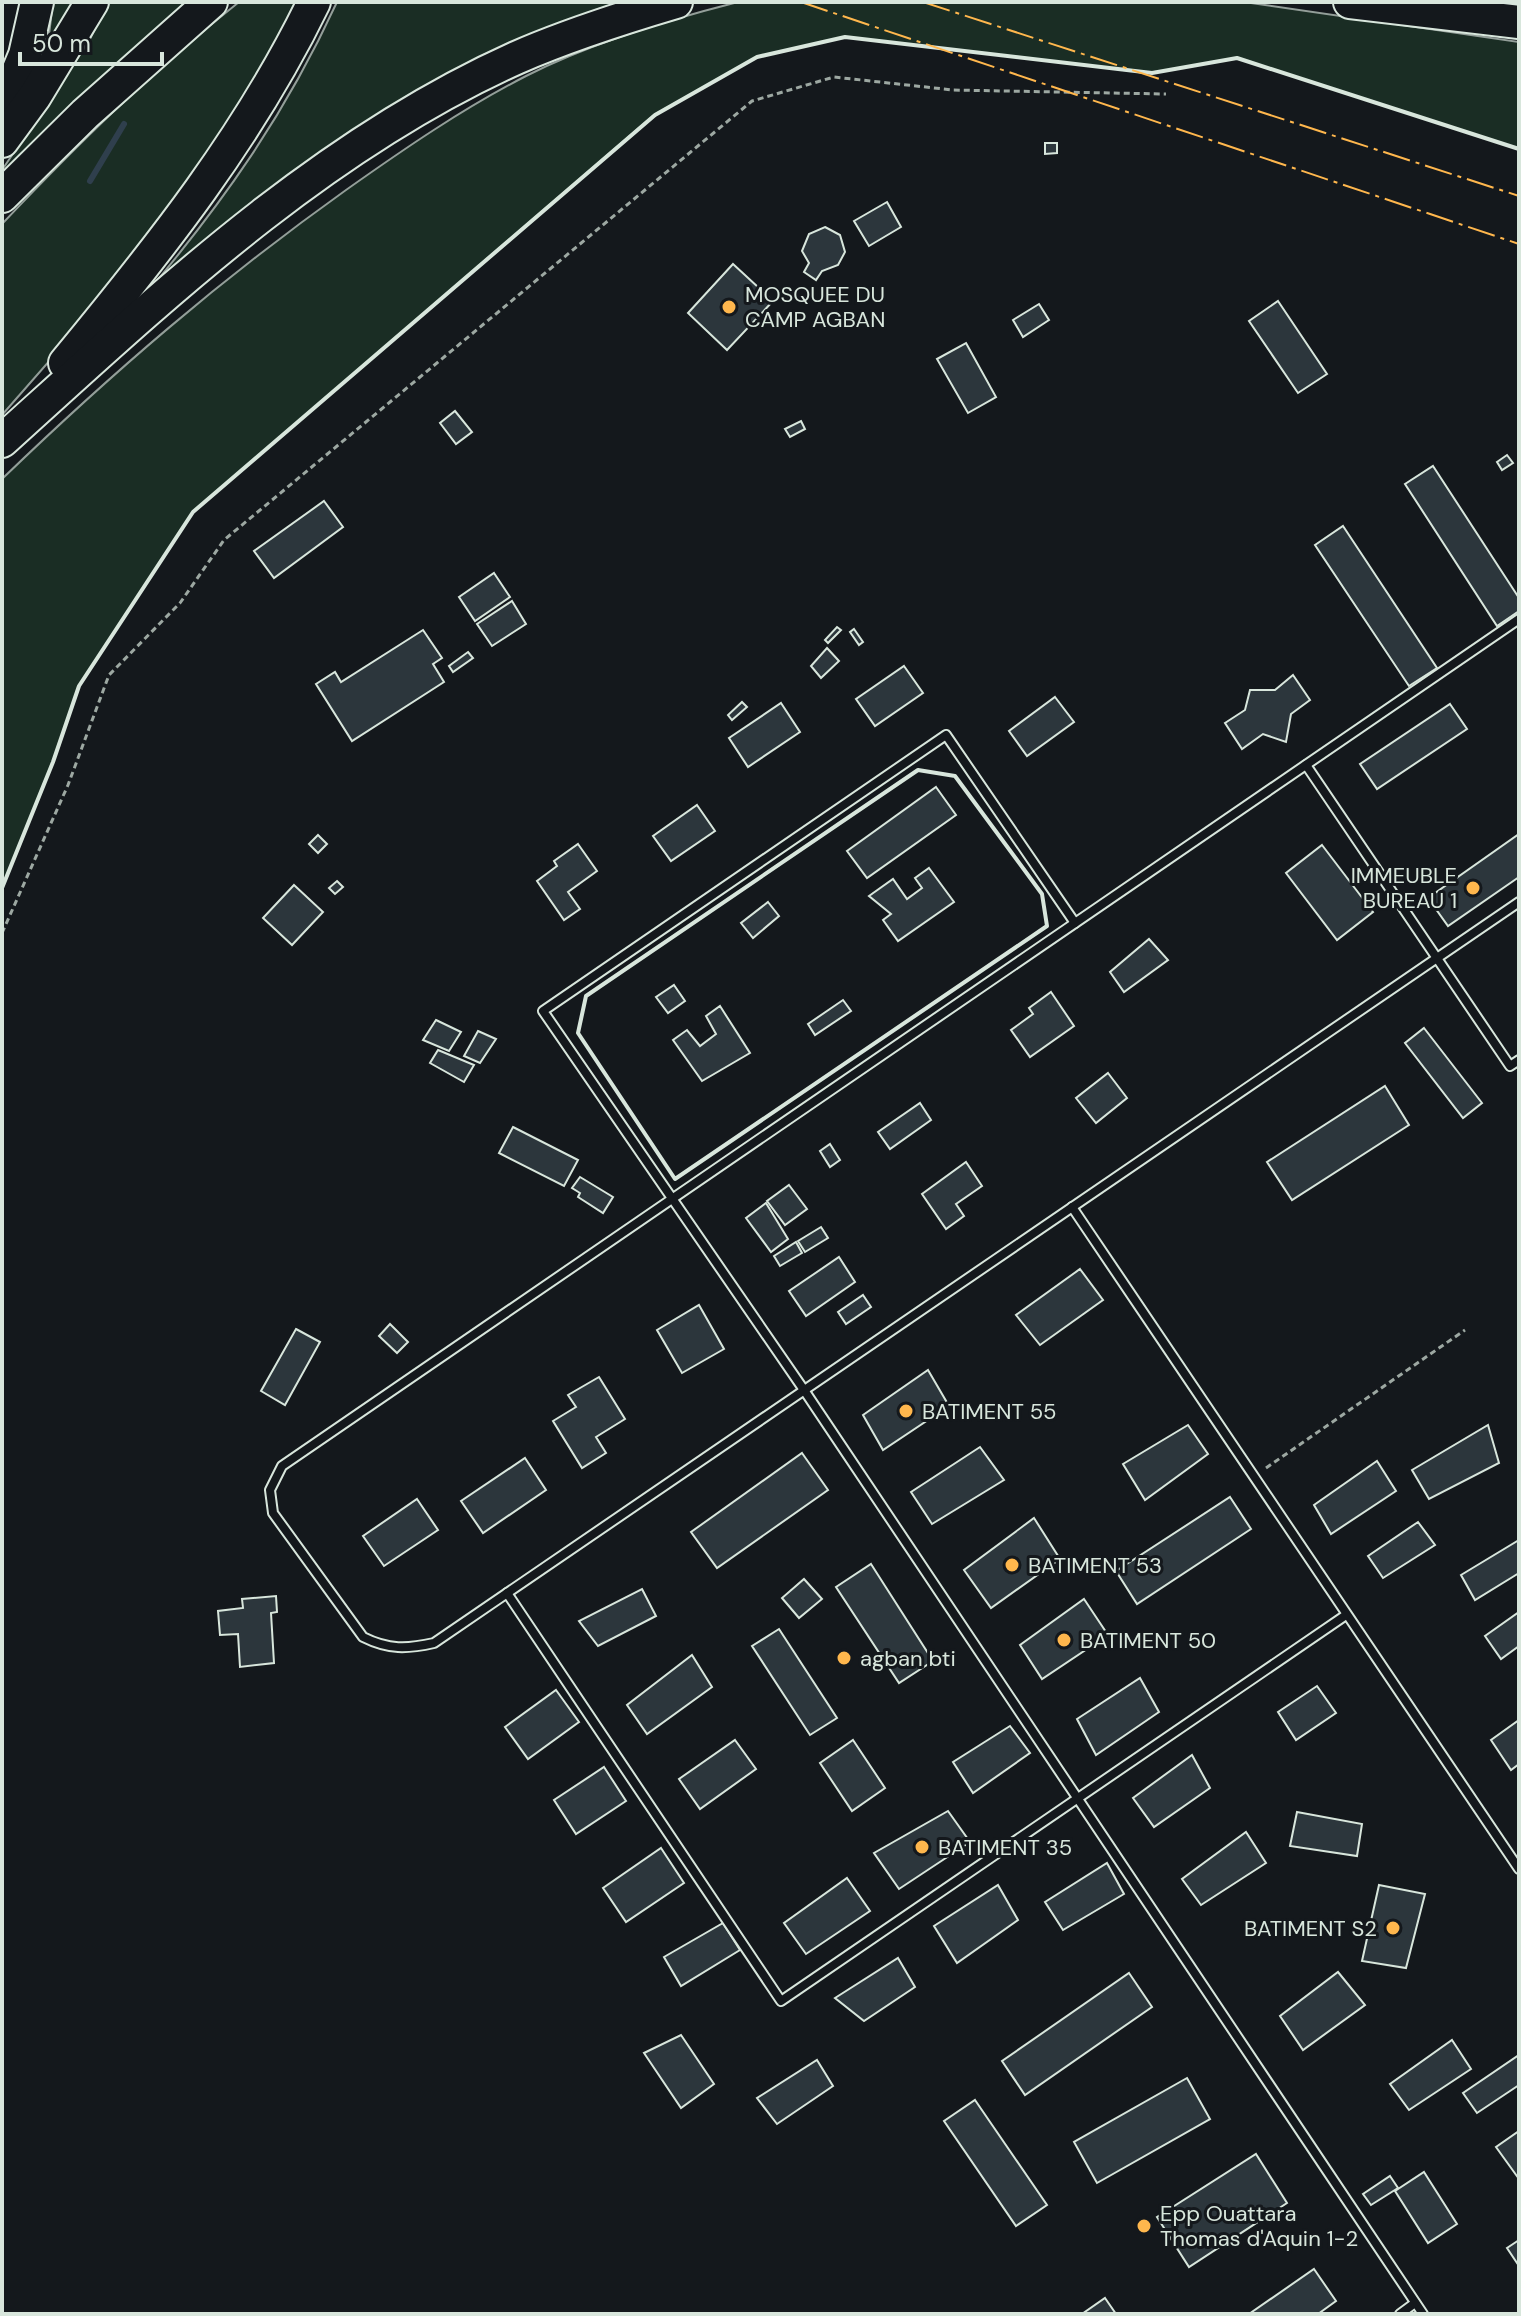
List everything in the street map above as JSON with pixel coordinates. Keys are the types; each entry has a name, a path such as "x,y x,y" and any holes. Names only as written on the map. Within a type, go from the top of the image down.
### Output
{"highway":[{"path":"2,110 25,55 37,2"},
{"path":"2,141 74,36 92,2"},
{"path":"2,196 85,114 211,2"},
{"path":"2,440 168,236 230,151 284,64 314,2"},
{"path":"2,440 138,318 332,163 514,59 601,24 676,2"},
{"path":"1350,2 1519,22"},
{"path":"1467,2 1519,13"}],"lane":[{"path":"1519,619 282,1466 270,1490 273,1513 363,1637 381,1646 404,1649 434,1643 1519,902"},
{"path":"1075,923 946,735 543,1011 804,1390 1423,2314"},
{"path":"1306,765 1439,956 1510,1066 1519,1060"},
{"path":"1072,1207 1519,1869"},
{"path":"507,1593 781,2001 1346,1615"},
{"path":"1400,2314 1415,2303"}],"path":[{"path":"2,933 68,785 109,675 180,603 224,540 752,101 834,77 953,90 1166,94"},
{"path":"1253,1477 1465,1330"}],"green space":[{"path":"53,2 76,2 47,51"},
{"path":"108,2 186,2 69,108 2,180 2,170 89,41"},
{"path":"239,2 303,2 277,57 123,277 2,415 2,224 116,109"},
{"path":"337,2 625,2 601,9 141,300 250,158 295,84"},
{"path":"738,2 1244,2 1519,42 1519,149 1237,58 1152,73 845,37 757,57 654,115 193,512 79,686 53,762 2,888 2,479 126,364 211,293 300,224 434,130 526,76 575,54 658,25"}],"building":[{"path":"1045,143 1057,143 1057,153 1045,154"},
{"path":"887,202 901,227 869,246 854,221"},
{"path":"825,227 840,235 845,252 838,265 822,271 816,280 804,272 809,263 802,251 809,234"},
{"path":"733,264 773,301 727,350 688,313"},
{"path":"1278,301 1327,374 1298,393 1249,321"},
{"path":"1039,304 1049,320 1023,337 1013,320"},
{"path":"966,343 996,397 968,413 937,359"},
{"path":"455,411 472,432 456,444 440,423"},
{"path":"801,421 805,429 790,437 785,429"},
{"path":"1507,455 1513,463 1502,470 1497,462"},
{"path":"1433,466 1519,598 1519,611 1497,626 1405,484"},
{"path":"324,501 343,527 274,578 254,551"},
{"path":"1343,526 1437,668 1409,686 1315,545"},
{"path":"494,573 510,597 475,621 459,597"},
{"path":"512,601 526,624 492,646 477,624"},
{"path":"837,627 841,630 828,643 825,640"},
{"path":"854,629 863,642 859,645 850,632"},
{"path":"423,630 442,658 433,664 444,682 352,741 316,684 335,672 341,682"},
{"path":"827,648 839,661 821,678 811,666"},
{"path":"468,652 473,658 453,672 449,666"},
{"path":"904,666 923,693 875,726 856,699"},
{"path":"1293,675 1310,700 1291,714 1286,742 1263,734 1242,749 1225,723 1245,710 1250,690 1275,690"},
{"path":"1055,697 1074,722 1027,756 1009,731"},
{"path":"742,702 747,707 732,720 728,715"},
{"path":"781,703 800,732 748,767 729,738"},
{"path":"1450,704 1467,729 1377,789 1360,764"},
{"path":"936,787 956,815 867,878 847,851"},
{"path":"697,805 715,831 671,861 653,836"},
{"name":"IMMEUBLE BUREAU 1","path":"1519,834 1519,877 1448,926 1428,898"},
{"path":"318,835 327,844 318,853 309,844"},
{"path":"578,844 597,871 568,892 580,909 564,920 537,881 557,866 554,861"},
{"path":"1322,845 1373,912 1337,940 1286,873"},
{"path":"929,868 954,902 898,941 883,920 891,914 869,896 893,879 907,899 922,888 915,878"},
{"path":"337,881 343,887 335,894 329,888"},
{"path":"294,885 323,912 292,945 263,918"},
{"path":"768,902 779,916 753,938 741,923"},
{"path":"1149,939 1168,960 1124,992 1110,972"},
{"path":"674,985 685,1001 668,1013 656,997"},
{"path":"1051,992 1074,1026 1030,1057 1011,1030 1033,1014 1029,1008"},
{"path":"843,1000 851,1011 815,1035 808,1024"},
{"path":"720,1006 750,1053 702,1081 673,1040 687,1030 700,1046 716,1034 706,1016"},
{"path":"436,1020 461,1032 449,1051 423,1040"},
{"path":"1424,1028 1482,1103 1463,1118 1405,1043"},
{"path":"478,1031 496,1039 480,1063 464,1056"},
{"path":"438,1050 474,1065 464,1082 430,1063"},
{"path":"1108,1073 1127,1098 1096,1123 1076,1098"},
{"path":"1385,1086 1409,1125 1292,1200 1267,1162"},
{"path":"920,1103 931,1120 890,1149 878,1132"},
{"path":"513,1127 578,1160 564,1186 499,1153"},
{"path":"830,1144 840,1160 830,1167 820,1151"},
{"path":"966,1162 982,1186 956,1204 964,1216 946,1229 922,1194"},
{"path":"580,1177 613,1197 603,1213 578,1197 580,1193 572,1188"},
{"path":"789,1185 807,1209 785,1225 767,1201"},
{"path":"766,1203 788,1239 771,1252 746,1218"},
{"path":"821,1227 828,1238 805,1252 798,1241"},
{"path":"796,1242 802,1253 780,1266 774,1256"},
{"path":"839,1257 855,1282 806,1316 789,1291"},
{"path":"1080,1269 1103,1300 1040,1345 1016,1315"},
{"path":"863,1295 871,1307 846,1324 838,1312"},
{"path":"699,1305 724,1349 682,1373 657,1330"},
{"path":"390,1324 408,1342 397,1353 379,1336"},
{"path":"296,1329 320,1342 285,1405 261,1391"},
{"name":"BATIMENT 55","path":"928,1370 949,1406 883,1450 863,1415"},
{"path":"599,1377 625,1419 596,1437 606,1453 582,1468 553,1421 576,1407 568,1395"},
{"path":"1188,1425 1208,1454 1145,1500 1123,1464"},
{"path":"1488,1425 1499,1463 1429,1499 1412,1470"},
{"path":"980,1447 1004,1480 932,1524 911,1492"},
{"path":"802,1453 828,1490 717,1568 691,1532"},
{"path":"525,1458 546,1490 483,1533 461,1501"},
{"path":"1377,1461 1396,1491 1331,1534 1314,1505"},
{"path":"1230,1497 1251,1529 1137,1604 1116,1571"},
{"path":"417,1499 438,1530 384,1566 363,1536"},
{"name":"BATIMENT 53","path":"1034,1518 1060,1559 991,1608 964,1570"},
{"path":"1418,1522 1435,1545 1383,1578 1368,1556"},
{"path":"1519,1540 1519,1573 1475,1600 1461,1575"},
{"path":"871,1564 933,1661 899,1683 836,1587"},
{"path":"804,1579 822,1599 799,1618 782,1598"},
{"path":"642,1589 656,1616 598,1646 579,1621"},
{"path":"276,1596 277,1612 271,1613 274,1663 240,1667 238,1634 220,1635 218,1611 243,1608 242,1599"},
{"name":"BATIMENT 50","path":"1084,1599 1108,1635 1042,1679 1020,1645"},
{"path":"1519,1612 1519,1646 1501,1659 1485,1636"},
{"path":"779,1629 837,1718 810,1735 752,1646"},
{"path":"692,1655 712,1687 647,1734 627,1705"},
{"path":"1140,1678 1159,1712 1096,1755 1077,1719"},
{"path":"1317,1686 1336,1713 1296,1740 1278,1712"},
{"path":"556,1690 579,1722 528,1759 505,1727"},
{"path":"1519,1720 1519,1764 1511,1770 1491,1740"},
{"path":"1010,1726 1030,1753 973,1793 953,1762"},
{"path":"735,1740 756,1769 700,1809 679,1779"},
{"path":"853,1740 885,1788 852,1811 820,1763"},
{"path":"1192,1755 1210,1788 1154,1827 1133,1798"},
{"path":"604,1767 626,1801 576,1834 554,1800"},
{"name":"BATIMENT 35","path":"948,1811 970,1842 899,1889 874,1853"},
{"path":"1297,1812 1362,1824 1357,1856 1290,1846"},
{"path":"1246,1832 1266,1863 1201,1905 1182,1879"},
{"path":"661,1848 684,1883 626,1922 603,1888"},
{"path":"1107,1863 1124,1894 1063,1930 1045,1902"},
{"path":"847,1878 870,1911 806,1954 784,1923"},
{"path":"998,1885 1018,1920 957,1963 934,1926"},
{"name":"BATIMENT S2","path":"1379,1885 1425,1894 1406,1968 1362,1961"},
{"path":"723,1923 740,1950 681,1986 664,1957"},
{"path":"898,1958 915,1987 864,2021 835,1998"},
{"path":"1338,1972 1365,2005 1303,2050 1280,2016"},
{"path":"1129,1973 1152,2007 1025,2095 1002,2061"},
{"path":"681,2035 714,2084 681,2108 644,2053"},
{"path":"1452,2040 1471,2069 1409,2110 1390,2084"},
{"path":"1519,2055 1519,2085 1477,2113 1463,2093"},
{"path":"817,2060 833,2086 777,2124 757,2098"},
{"path":"1187,2078 1210,2119 1097,2183 1074,2142"},
{"path":"975,2100 1047,2205 1016,2226 944,2121"},
{"path":"1519,2131 1519,2179 1496,2147"},
{"path":"1256,2154 1287,2203 1189,2267 1157,2217"},
{"path":"1424,2172 1457,2224 1428,2243 1395,2191"},
{"path":"1390,2176 1398,2188 1371,2205 1363,2194"},
{"path":"1519,2240 1519,2266 1507,2248"},
{"path":"1314,2269 1336,2301 1318,2314 1249,2314"},
{"path":"1105,2298 1116,2314 1082,2314"}],"waterway":[{"path":"90,181 124,124"}],"wall":[{"path":"2,888 53,762 79,686 193,512 655,115 757,57 845,37 1152,73 1237,58 1519,149"},
{"path":"918,770 955,776 1042,894 1047,926 675,1179 578,1033 586,996 918,770"}],"power":[{"path":"801,2 1519,244"},
{"path":"923,2 1519,196"}],"place":[{"name":"MOSQUEE DU CAMP AGBAN","path":"729,307"},
{"name":"IMMEUBLE BUREAU 1","path":"1473,888"},
{"name":"BATIMENT 55","path":"906,1411"},
{"name":"BATIMENT 53","path":"1012,1565"},
{"name":"BATIMENT 50","path":"1064,1640"},
{"name":"agban bti","path":"844,1658"},
{"name":"BATIMENT 35","path":"922,1847"},
{"name":"BATIMENT S2","path":"1393,1928"},
{"name":"Epp Ouattara Thomas d'Aquin 1-2","path":"1144,2226"}]}
